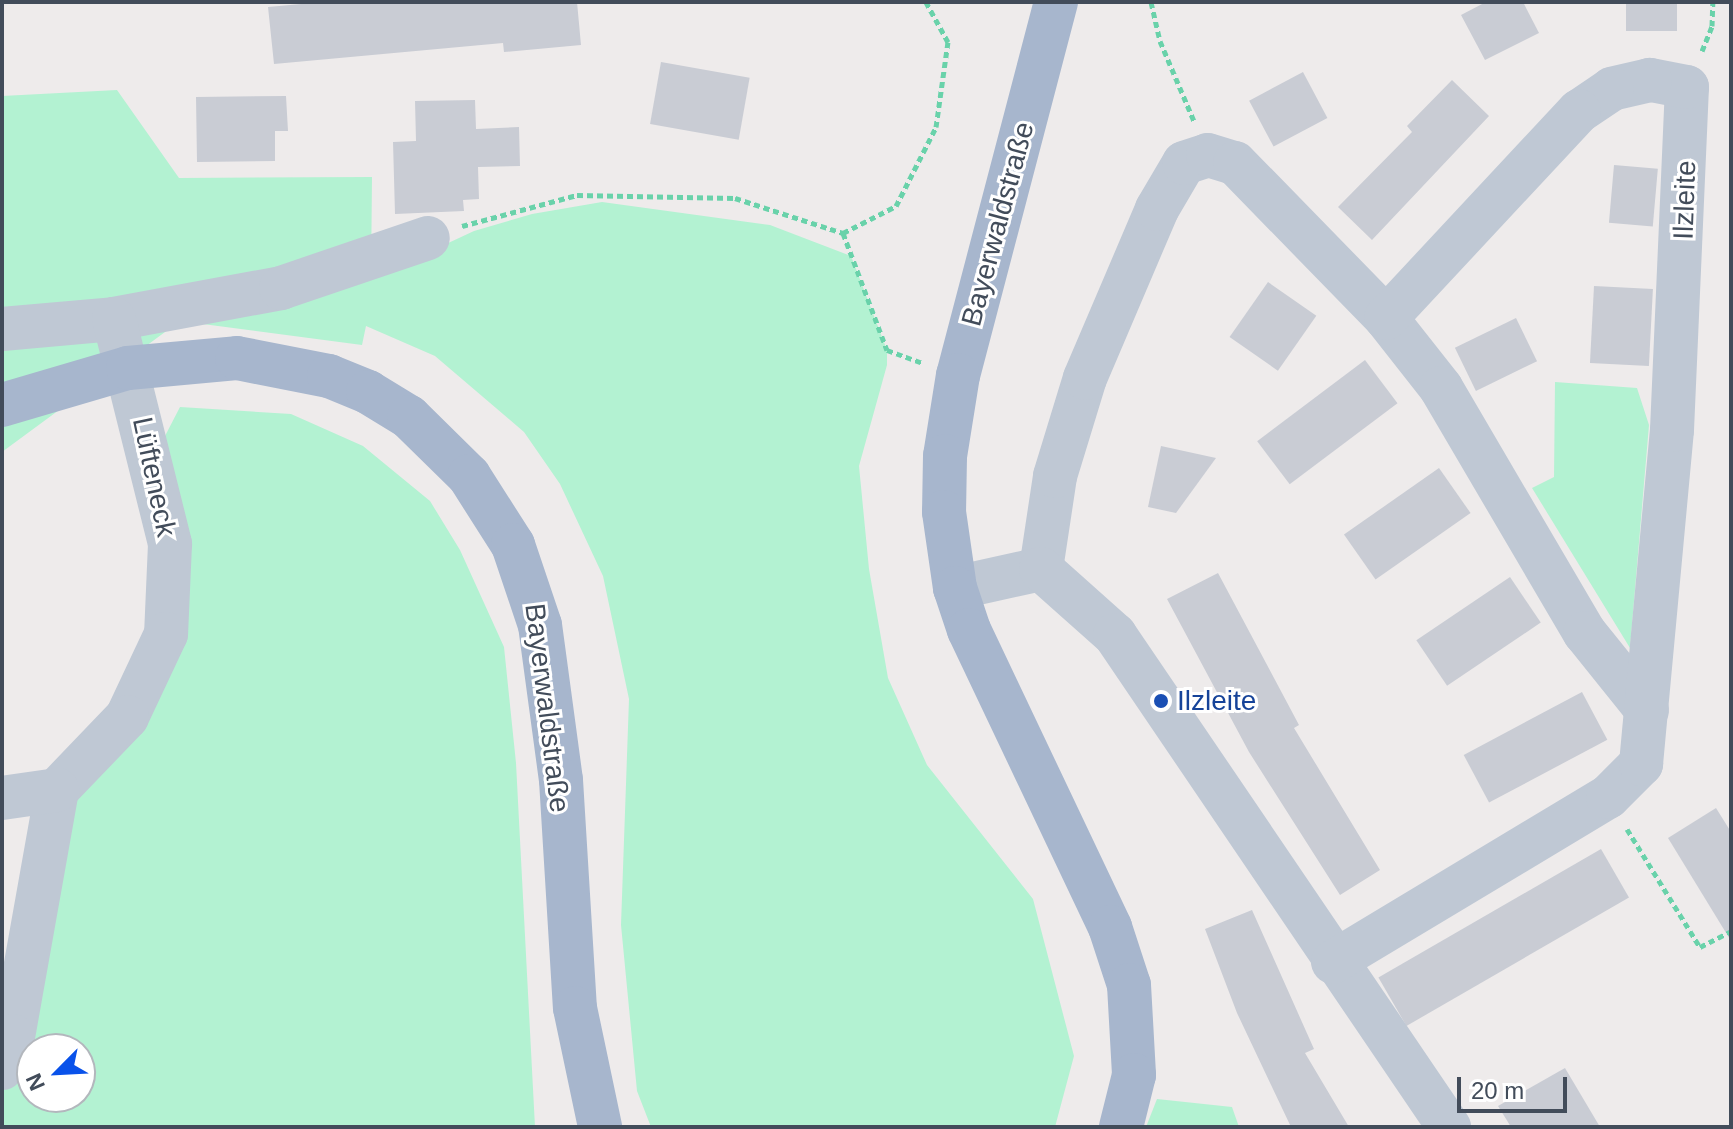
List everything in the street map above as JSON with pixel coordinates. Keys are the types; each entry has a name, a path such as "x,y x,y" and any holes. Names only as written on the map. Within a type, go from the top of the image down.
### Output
{"main road":[{"name":"Bayerwaldstraße","path":"1056,2 958,375 945,456 944,512 955,588 989,677 1110,927 1129,985 1134,1075 1121,1127"},
{"name":"Bayerwaldstraße","path":"2,405 128,368 237,358 329,376 409,417 443,446 490,507 513,545 540,625 561,780 575,1008 600,1127"}],"street":[{"path":"1386,318 1579,111 1612,89 1650,80 1687,87"},
{"name":"Ilzleite","path":"1333,962 1608,797 1641,764 1672,430 1687,87"},
{"path":"1041,569 1055,476 1085,378 1157,209 1184,163 1208,155 1235,163 1296,221 1386,318 1441,388 1585,633 1647,710"},
{"path":"2,329 114,319 281,288 428,238"},
{"name":"Lüfteneck","path":"57,790 127,717 166,634 170,544 114,319"},
{"path":"955,588 1041,569"},
{"path":"1041,569 1115,635 1333,962 1449,1127"},
{"path":"2,798 57,790 13,1036 2,1068"}],"path":[{"path":"428,238 552,197 577,195 735,198 843,233 896,206 936,127 948,42 926,2"},
{"path":"1151,2 1160,41 1208,155"},
{"path":"1687,87 1712,26 1713,2"},
{"path":"843,233 887,350 958,375"},
{"path":"1608,797 1700,947 1731,931"}],"green space":[{"path":"117,90 179,178 372,177 371,279 474,231 532,214 602,202 770,225 851,256 887,350 887,365 859,466 869,569 888,678 927,765 1033,899 1074,1056 1055,1127 651,1127 637,1091 621,925 629,699 603,576 560,484 524,432 435,356 366,326 362,345 180,321 2,452 2,96"},
{"path":"1555,382 1637,388 1649,425 1630,648 1532,488 1554,477"},
{"path":"180,407 291,414 363,446 430,501 460,550 504,647 516,763 535,1127 2,1127 2,1068 57,790 166,634 165,436"},
{"path":"1157,1099 1232,1107 1239,1127 1146,1127"}],"building":[{"path":"323,2 577,2 581,45 504,52 503,43 274,64 268,7"},
{"path":"1486,2 1523,2 1539,33 1485,60 1461,15"},
{"path":"1626,2 1677,2 1677,31 1626,31"},
{"path":"661,62 750,78 739,140 650,124"},
{"path":"1303,72 1327,118 1274,147 1249,101"},
{"path":"1452,80 1489,116 1372,240 1338,207 1412,132 1407,126"},
{"path":"286,96 288,131 275,131 275,161 197,162 196,97"},
{"path":"475,100 476,129 519,127 520,166 478,167 479,199 463,200 464,211 395,214 393,142 416,141 415,101"},
{"path":"1614,165 1658,169 1653,227 1609,223"},
{"path":"1268,282 1316,316 1278,371 1230,337"},
{"path":"1594,286 1653,289 1649,366 1590,363"},
{"path":"1516,318 1537,361 1476,391 1455,348"},
{"path":"1365,360 1397,403 1290,484 1257,441"},
{"path":"1161,446 1216,458 1176,513 1148,507"},
{"path":"1439,468 1471,513 1376,580 1344,535"},
{"path":"1218,573 1299,725 1294,728 1380,870 1340,895 1249,752 1167,599"},
{"path":"1510,577 1541,623 1447,686 1416,640"},
{"path":"1582,692 1607,740 1489,803 1464,755"},
{"path":"1716,808 1731,832 1731,941 1668,838"},
{"path":"1601,849 1629,897 1406,1026 1378,977"},
{"path":"1252,910 1314,1049 1305,1053 1349,1127 1291,1127 1237,1013 1205,929"},
{"path":"1565,1068 1600,1127 1511,1127 1498,1106"}],"place":[{"name":"Ilzleite","path":"1161,701"}]}
